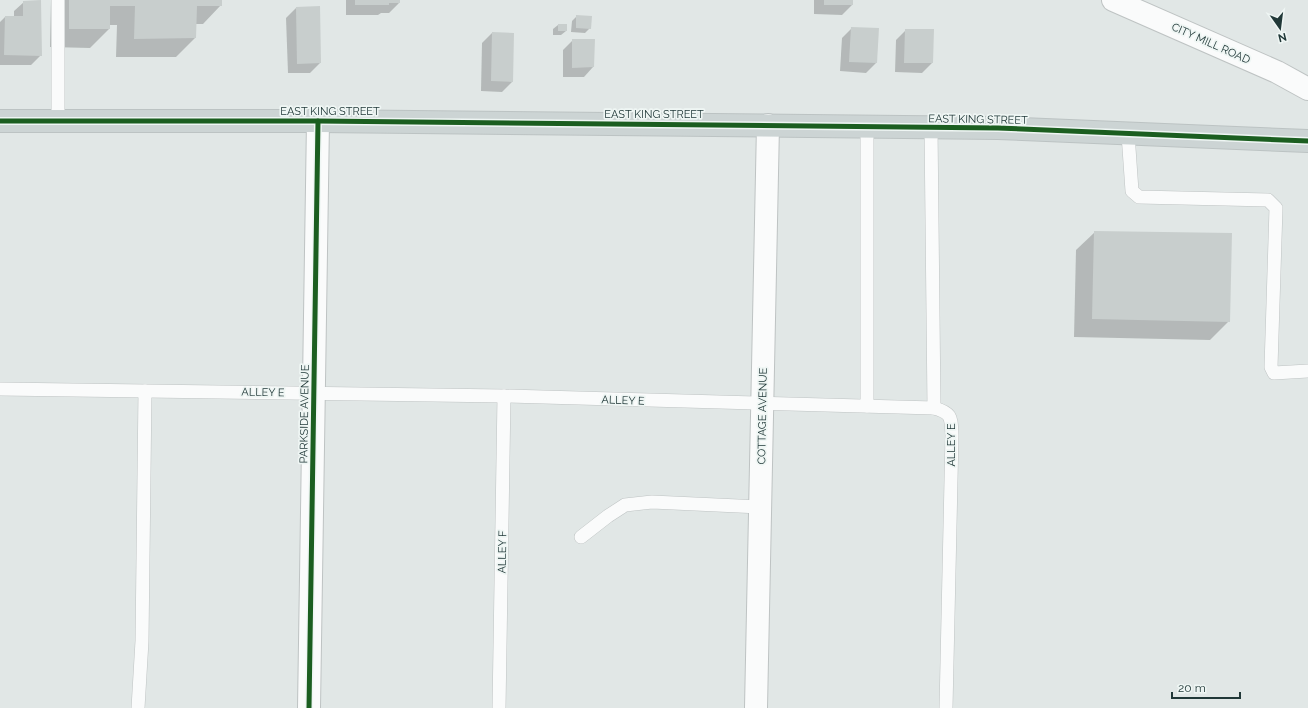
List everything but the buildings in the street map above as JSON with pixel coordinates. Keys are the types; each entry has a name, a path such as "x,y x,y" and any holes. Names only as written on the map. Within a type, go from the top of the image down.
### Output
{"main road":[{"name":"EAST KING STREET","path":"0,121 318,121 998,128 1308,141"}],"street":[{"name":"CITY MILL ROAD","path":"1113,0 1278,72 1308,89"},
{"name":"PARKSIDE AVENUE","path":"309,708 318,121"},
{"name":"COTTAGE AVENUE","path":"756,708 768,125"}],"lane":[{"path":"58,0 58,121"},
{"path":"867,126 867,406"},
{"path":"931,127 934,408"},
{"path":"1128,134 1132,191 1139,197 1268,200 1276,208 1270,367 1274,373 1308,371"},
{"name":"ALLEY E","path":"0,389 504,396 934,408 946,411 951,418 952,435 946,708"},
{"path":"138,708 142,641 145,390"},
{"name":"ALLEY F","path":"499,708 504,396"},
{"path":"580,537 625,505 652,502 760,506"}],"cycle path":[{"path":"0,121 318,121 998,128 1308,141"},
{"path":"309,708 318,121"}]}
